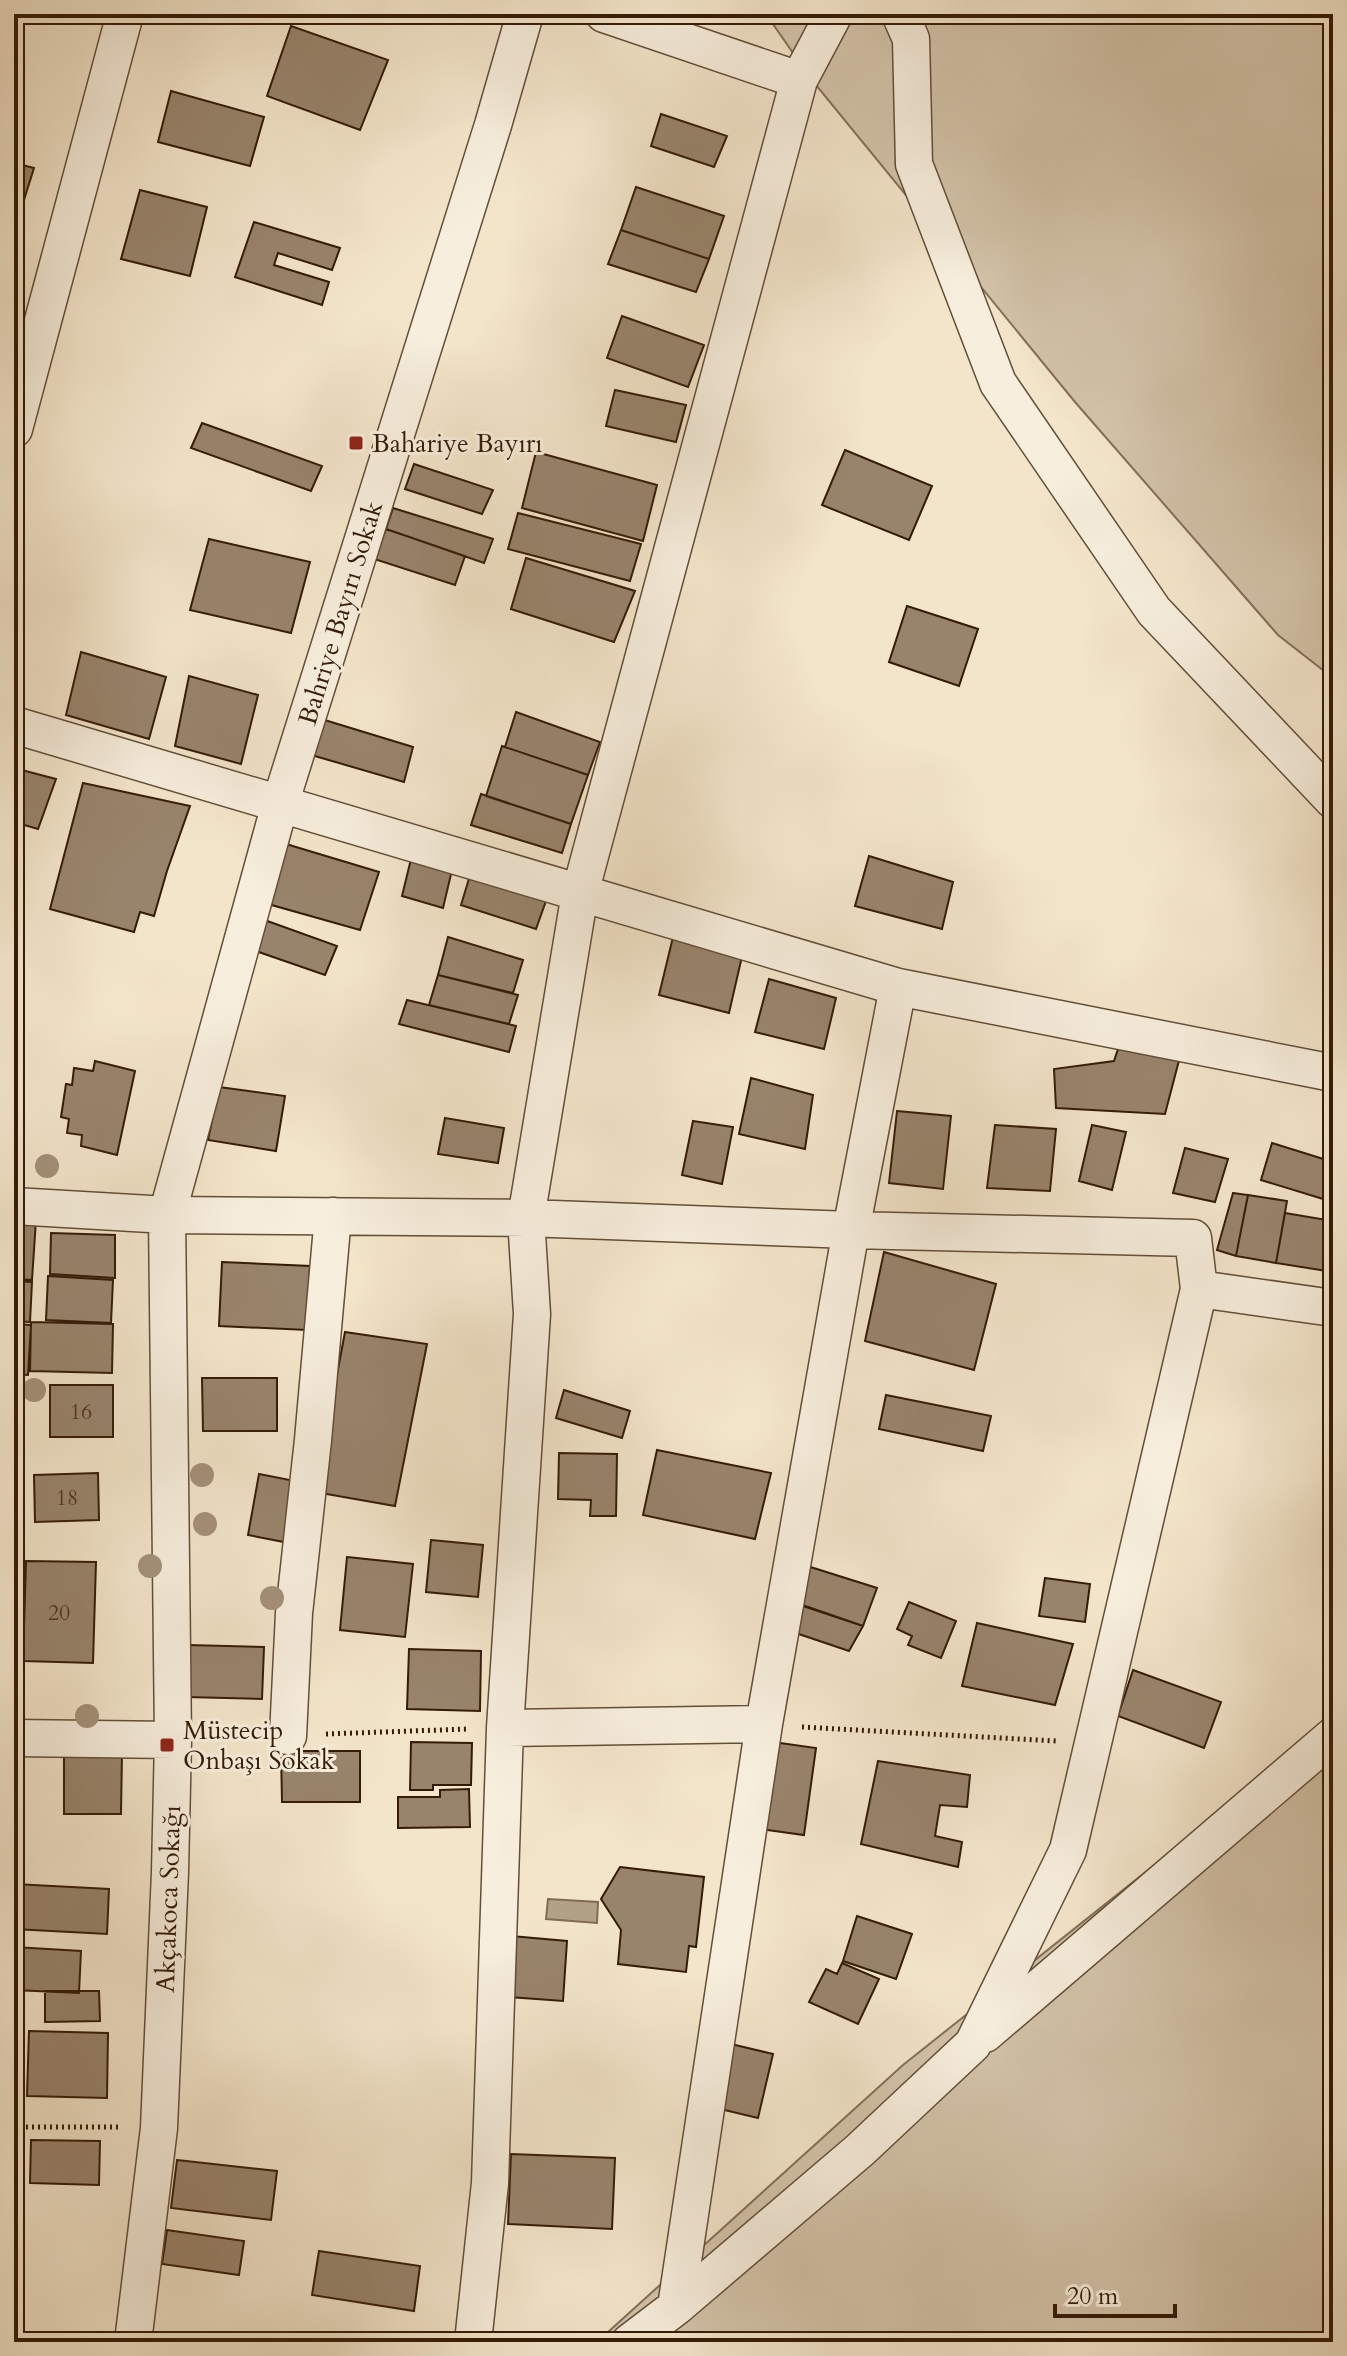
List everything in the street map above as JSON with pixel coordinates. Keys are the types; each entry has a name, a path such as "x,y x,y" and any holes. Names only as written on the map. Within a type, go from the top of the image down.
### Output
{"street":[{"path":"14,429 125,14"},
{"name":"Bahriye Bayırı Sokak","path":"167,1215 280,804 525,14"},
{"path":"604,14 799,80"},
{"path":"473,2342 490,2183 505,1728 532,1314 526,1218 580,893 799,80 834,14"},
{"path":"900,14 911,39 914,164 998,383 1154,611 1333,800"},
{"path":"14,725 898,987 1333,1073"},
{"path":"676,2307 764,1724 851,1230 898,987"},
{"path":"14,1206 167,1215 526,1218 1193,1238 1199,1289 1068,1850 973,2044"},
{"name":"Akçakoca Sokağı","path":"133,2342 159,2128 170,1872 173,1740 167,1215"},
{"path":"288,1736 294,1613 333,1216"},
{"path":"1199,1289 1333,1308"},
{"path":"505,1728 764,1724"},
{"path":"630,2342 676,2307 860,2150 973,2044 1333,1736"},
{"path":"14,1738 173,1740"}],"path":[{"path":"764,1724 1093,1743"},
{"path":"173,1740 505,1728"},
{"path":"14,2127 159,2128"}],"shaded area":[{"path":"766,14 1333,14 1333,678 1278,635 1075,402 811,79"},
{"path":"1333,1723 1333,2342 597,2342 903,2065"},
{"path":"548,1899 598,1902 597,1923 546,1919"}],"building":[{"path":"291,26 388,60 360,130 267,96"},
{"path":"14,51 23,53 14,89"},
{"path":"171,91 264,117 250,166 158,142"},
{"path":"661,114 727,136 714,167 651,146"},
{"path":"14,163 34,168 14,232"},
{"path":"636,187 724,216 709,259 621,230"},
{"path":"140,190 207,207 190,276 121,259"},
{"path":"254,222 340,248 332,270 278,253 274,265 329,282 322,305 235,277"},
{"path":"621,230 709,259 696,292 608,264"},
{"path":"622,316 704,345 688,387 607,358"},
{"path":"615,390 686,405 676,442 606,426"},
{"path":"202,423 322,466 311,491 191,448"},
{"path":"845,450 932,486 909,540 822,505"},
{"path":"536,452 657,485 643,541 522,508"},
{"path":"414,464 493,490 482,514 405,489"},
{"path":"393,508 493,539 484,563 386,529"},
{"path":"518,513 641,544 630,581 508,549"},
{"path":"386,529 465,556 455,585 374,559"},
{"path":"209,539 310,562 291,633 190,610"},
{"path":"526,558 635,591 614,642 511,609"},
{"path":"907,606 978,629 959,686 889,662"},
{"path":"81,652 166,677 149,739 66,715"},
{"path":"189,676 258,695 241,764 175,746"},
{"path":"516,712 600,742 588,775 505,747"},
{"path":"318,718 413,747 404,782 308,754"},
{"path":"502,746 588,775 571,824 486,796"},
{"path":"14,768 56,779 38,829 14,822"},
{"path":"83,783 190,806 154,916 140,912 134,932 50,909"},
{"path":"481,794 571,824 562,853 471,825"},
{"path":"286,844 379,872 360,930 268,904"},
{"path":"869,856 953,882 942,929 855,906"},
{"path":"411,859 452,870 443,908 402,896"},
{"path":"471,872 547,898 536,929 461,905"},
{"path":"259,918 337,946 325,975 247,948"},
{"path":"448,937 523,960 513,993 438,975"},
{"path":"673,937 743,952 729,1013 659,995"},
{"path":"438,975 518,995 509,1024 429,1005"},
{"path":"769,979 836,998 824,1049 755,1032"},
{"path":"407,1000 516,1026 509,1052 399,1024"},
{"path":"1122,1037 1183,1045 1165,1114 1056,1108 1054,1069 1114,1061"},
{"path":"95,1061 135,1071 117,1155 81,1146 82,1135 67,1133 69,1119 61,1117 66,1084 72,1085 74,1068 93,1071"},
{"path":"751,1078 813,1095 805,1149 739,1134"},
{"path":"219,1087 285,1096 276,1151 208,1140"},
{"path":"897,1111 951,1116 943,1189 889,1183"},
{"path":"445,1118 504,1128 498,1163 438,1154"},
{"path":"693,1121 733,1127 722,1184 682,1175"},
{"path":"995,1125 1056,1129 1050,1191 987,1188"},
{"path":"1092,1125 1126,1132 1112,1190 1079,1181"},
{"path":"1272,1143 1333,1162 1323,1199 1261,1180"},
{"path":"1185,1148 1228,1159 1215,1202 1173,1193"},
{"path":"1233,1193 1248,1195 1236,1256 1217,1250"},
{"path":"1248,1195 1287,1201 1276,1263 1236,1256"},
{"path":"1285,1213 1333,1221 1333,1272 1276,1263"},
{"path":"14,1219 36,1220 32,1280 14,1279"},
{"path":"51,1233 115,1235 115,1278 50,1274"},
{"path":"884,1252 996,1284 974,1370 865,1341"},
{"path":"222,1262 310,1266 307,1330 219,1326"},
{"path":"48,1276 113,1280 111,1323 46,1320"},
{"path":"14,1281 32,1282 30,1322 14,1321"},
{"path":"31,1322 113,1324 112,1373 30,1371"},
{"path":"14,1324 31,1325 28,1375 14,1374"},
{"path":"345,1332 427,1344 395,1506 315,1492"},
{"path":"202,1378 277,1378 277,1431 203,1431"},
{"path":"50,1385 113,1385 113,1437 50,1437"},
{"path":"564,1390 630,1411 622,1438 556,1418"},
{"path":"886,1395 991,1416 983,1451 879,1429"},
{"path":"657,1450 771,1473 755,1539 643,1515"},
{"path":"559,1453 617,1454 616,1516 590,1516 591,1500 558,1499"},
{"path":"98,1473 99,1520 35,1522 34,1475"},
{"path":"259,1474 300,1482 289,1543 248,1535"},
{"path":"431,1540 483,1545 478,1597 426,1592"},
{"path":"347,1557 413,1564 405,1637 340,1630"},
{"path":"26,1561 96,1562 93,1663 23,1661"},
{"path":"801,1564 877,1588 863,1626 788,1600"},
{"path":"1045,1578 1090,1584 1085,1622 1039,1616"},
{"path":"791,1602 863,1626 849,1651 784,1629"},
{"path":"909,1602 956,1621 941,1658 908,1645 912,1636 897,1629"},
{"path":"977,1623 1073,1644 1055,1705 962,1686"},
{"path":"188,1645 264,1647 262,1699 186,1697"},
{"path":"409,1649 481,1651 480,1711 407,1709"},
{"path":"1133,1670 1221,1702 1204,1748 1118,1716"},
{"path":"411,1742 472,1743 471,1785 433,1785 433,1790 410,1790"},
{"path":"773,1742 816,1748 804,1835 761,1829"},
{"path":"64,1751 122,1752 121,1814 64,1814"},
{"path":"281,1751 360,1751 360,1802 282,1802"},
{"path":"14,1761 22,1762 18,1814 14,1813"},
{"path":"878,1761 970,1775 967,1807 940,1805 935,1836 962,1842 958,1867 861,1844"},
{"path":"469,1789 470,1827 398,1828 398,1797 440,1797 440,1790"},
{"path":"620,1867 704,1877 696,1947 689,1946 686,1972 618,1964 621,1930 601,1899"},
{"path":"14,1884 109,1889 107,1934 14,1929"},
{"path":"857,1916 912,1934 896,1979 843,1961"},
{"path":"511,1936 567,1941 563,2001 509,1997"},
{"path":"14,1947 81,1951 79,1993 14,1990"},
{"path":"842,1963 879,1979 858,2024 809,2002 826,1969 837,1974"},
{"path":"45,1991 99,1991 100,2021 45,2022"},
{"path":"29,2031 108,2033 107,2098 27,2096"},
{"path":"731,2044 773,2054 758,2118 716,2108"},
{"path":"31,2140 100,2141 99,2185 30,2183"},
{"path":"511,2154 615,2158 612,2229 508,2224"},
{"path":"177,2160 277,2171 271,2220 171,2208"},
{"path":"167,2230 244,2241 239,2275 162,2264"},
{"path":"319,2251 420,2266 414,2311 312,2295"},
{"path":"14,2292 20,2292 16,2342 14,2342"}],"place":[{"name":"Bahariye Bayırı","path":"356,443"},
{"name":"Müstecip Onbaşı Sokak","path":"167,1745"}]}
